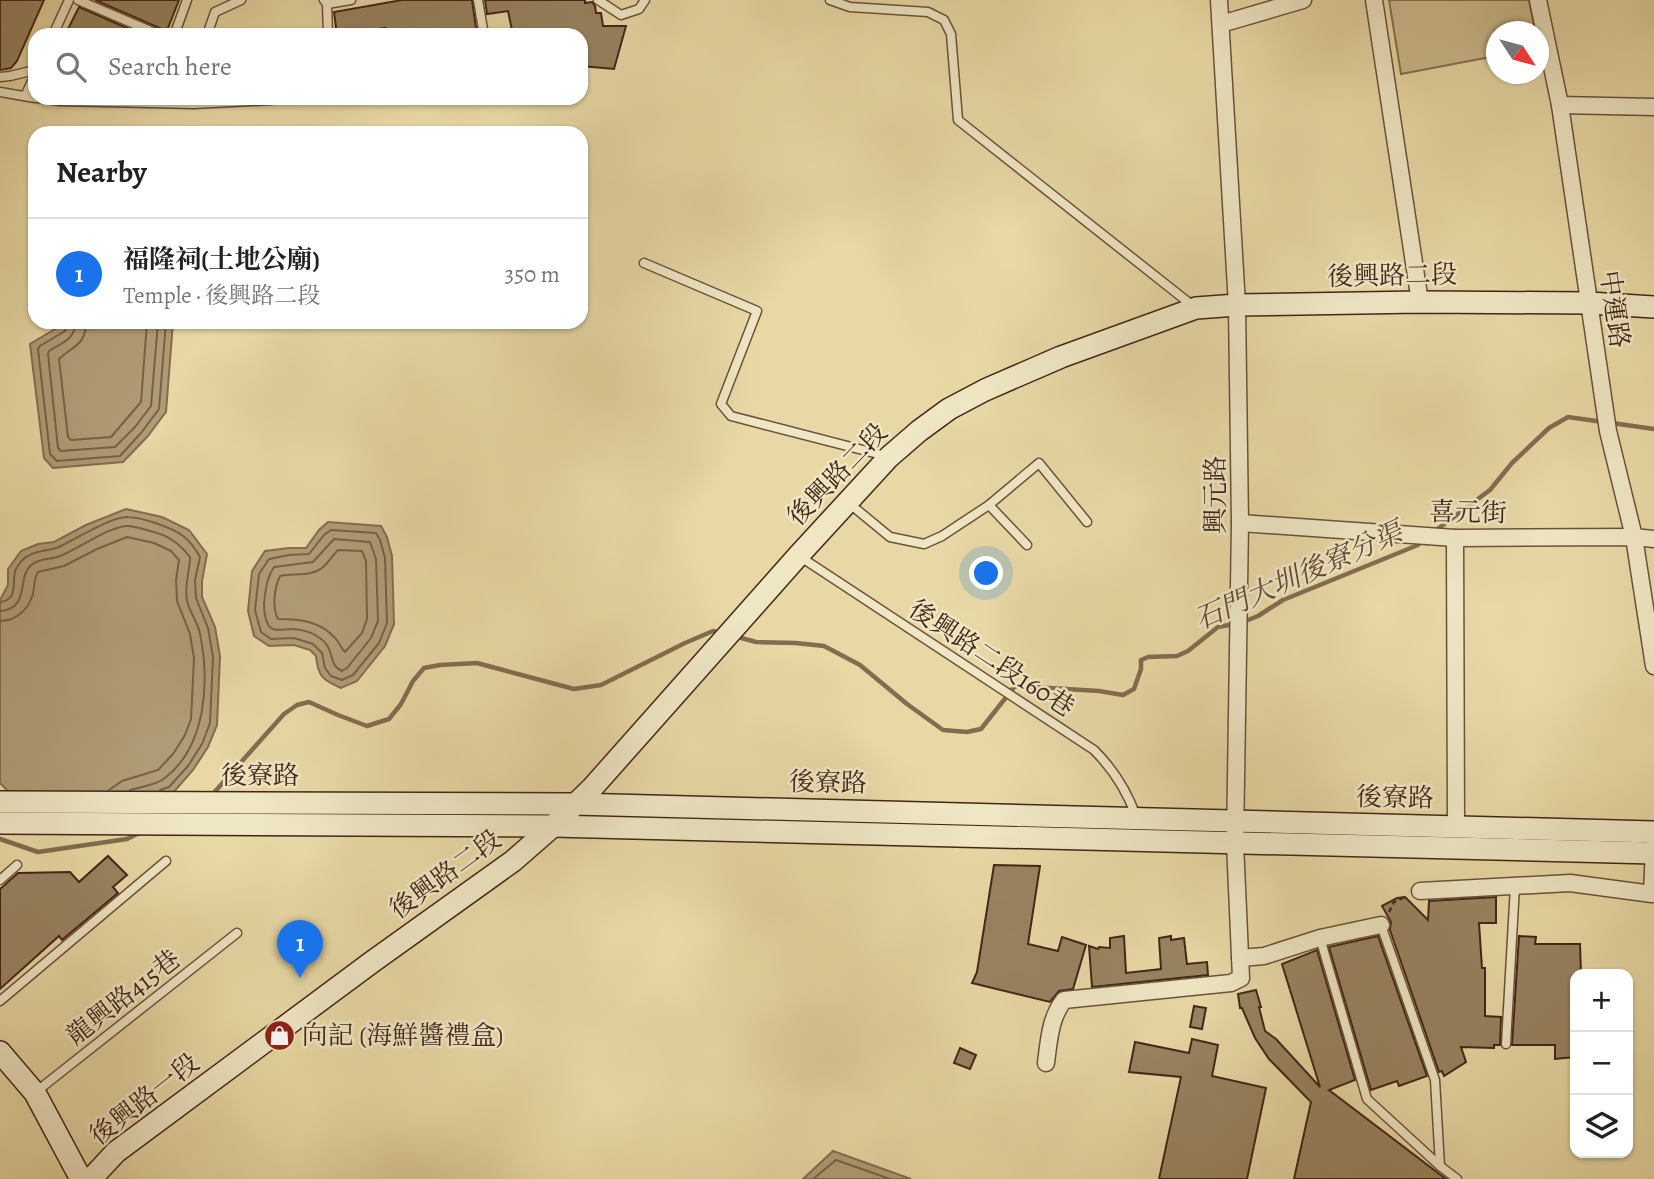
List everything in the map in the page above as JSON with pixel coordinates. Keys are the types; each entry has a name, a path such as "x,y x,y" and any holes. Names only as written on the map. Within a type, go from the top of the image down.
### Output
{"street":[{"name":"興元路","path":"1046,1063 1056,1010 1064,1000 1231,983 1241,978 1235,843 1240,523 1237,305 1219,0"},
{"path":"1221,24 1303,0"},
{"path":"1374,0 1420,302"},
{"name":"中運路","path":"1538,0 1560,106 1608,431 1634,537 1654,666"},
{"path":"1560,106 1654,107"},
{"name":"後興路二段","path":"234,1064 513,861 553,826 593,788 888,457 939,416 985,390 1061,357 1196,308 1420,302 1589,303 1654,307"},
{"name":"喜元街","path":"1240,523 1455,538 1654,539"},
{"path":"1455,538 1456,827"},
{"name":"後寮路","path":"0,802 575,804 1654,832"},
{"name":"後寮路","path":"0,823 553,826 1654,853"},
{"path":"1420,891 1570,883 1652,894 1654,847"},
{"path":"1240,958 1264,956 1320,938 1381,925"},
{"path":"0,1052 35,1093 81,1179"},
{"name":"後興路一段","path":"92,1179 116,1152 234,1064"}],"lane":[{"path":"56,28 69,0"},
{"path":"78,0 144,28"},
{"path":"177,28 187,0"},
{"path":"209,28 215,12 241,0"},
{"path":"327,28 325,2 351,0"},
{"path":"478,0 483,28"},
{"path":"598,0 621,15 639,9 645,0"},
{"path":"830,0 850,7 928,12 944,20 951,34 958,120 1196,308"},
{"path":"0,77 28,73"},
{"path":"25,96 28,89"},
{"path":"0,92 28,97"},
{"path":"644,263 757,311 721,404 732,416 888,457"},
{"path":"848,502 890,537 924,544 942,536 989,505 1039,463 1087,522"},
{"path":"989,505 1027,545"},
{"name":"後興路二段160巷","path":"798,556 1094,750 1108,764 1137,818"},
{"path":"0,1001 166,860"},
{"path":"0,880 17,865"},
{"path":"1506,1044 1515,886"},
{"path":"1381,925 1435,1080 1440,1166"},
{"name":"龍興路415巷","path":"35,1093 237,933"},
{"path":"1320,938 1367,1099 1457,1179"}],"path":[{"path":"1381,925 1394,902 1420,891"}],"shaded area":[{"path":"1389,0 1529,0 1533,21 1486,21 1486,58 1401,74"}],"water":[{"path":"55,329 172,329 166,412 123,462 53,468 44,458 30,344"},
{"path":"126,509 162,517 189,530 207,554 202,597 215,627 220,656 217,725 208,747 193,770 172,794 131,806 103,828 22,820 11,794 0,783 0,600 8,585 8,569 21,551 38,544 54,542 86,525"},
{"path":"328,522 381,526 392,556 394,624 385,646 357,681 341,688 323,677 318,669 316,656 310,650 294,645 269,646 254,636 248,611 252,571 265,551 306,548"},
{"path":"833,1151 911,1179 803,1179"}],"building":[{"path":"0,0 44,0 32,28 28,28 28,36 17,61 11,68 0,70"},
{"path":"95,0 179,0 168,28 159,28"},
{"path":"402,0 472,0 476,28 336,28 334,12"},
{"path":"485,0 585,0 585,3 592,2 596,13 601,13 603,26 626,26 614,69 588,67 588,28 512,28 508,11 487,14"},
{"path":"79,7 127,28 68,28"},
{"path":"108,856 127,875 113,887 118,893 62,940 59,936 0,989 0,889 18,873 70,872 79,882"},
{"path":"994,865 1040,866 1028,944 1058,951 1062,937 1086,945 1073,989 1059,991 1050,1002 972,983 977,972"},
{"path":"1405,897 1428,920 1429,901 1496,897 1496,923 1479,923 1482,968 1485,968 1485,1016 1501,1017 1500,1045 1494,1045 1494,1048 1461,1047 1466,1062 1444,1076 1442,1071 1439,1072 1390,930 1391,922 1382,906"},
{"path":"1124,936 1126,973 1161,969 1159,938 1171,936 1171,940 1184,938 1187,964 1207,962 1208,975 1092,987 1089,946 1098,949 1110,948 1110,938"},
{"path":"1378,936 1427,1076 1399,1086 1397,1081 1371,1090 1329,947"},
{"path":"1519,936 1536,937 1535,944 1580,944 1581,969 1570,969 1570,1058 1555,1059 1555,1045 1512,1045"},
{"path":"1317,950 1355,1080 1329,1090 1446,1179 1294,1179 1311,1102 1269,1059 1240,1008 1238,994 1256,990 1265,1031 1276,1039 1320,1087 1282,964"},
{"path":"1194,1006 1206,1008 1202,1029 1190,1027"},
{"path":"1192,1039 1218,1045 1212,1076 1266,1088 1247,1179 1159,1179 1181,1077 1129,1072 1135,1042 1189,1053"},
{"path":"960,1048 976,1055 970,1069 954,1063"}],"waterway":[{"name":"石門大圳後寮分渠","path":"1435,531 1490,490 1512,463 1549,428 1568,417 1603,422"},
{"name":"石門大圳後寮分渠","path":"1612,423 1654,429"},
{"name":"石門大圳後寮分渠","path":"1243,622 1283,600 1418,545 1422,541"},
{"name":"石門大圳後寮分渠","path":"734,636 756,642 824,646 860,665 943,730 967,732 981,729 1015,686 1123,695 1134,689 1141,669 1141,660 1148,657 1177,656 1188,651 1218,627 1234,624"},
{"name":"石門大圳後寮分渠","path":"211,796 284,714 297,705 309,702 367,726 389,719 424,668 477,663 574,689 601,685 685,643 713,631 722,633"},
{"name":"石門大圳後寮分渠","path":"0,839 38,852 127,839 141,832"}],"place":[{"name":"福隆祠(土地公廟)","path":"300,978"},
{"name":"向記 (海鮮醬禮盒)","path":"279,1035"}]}
